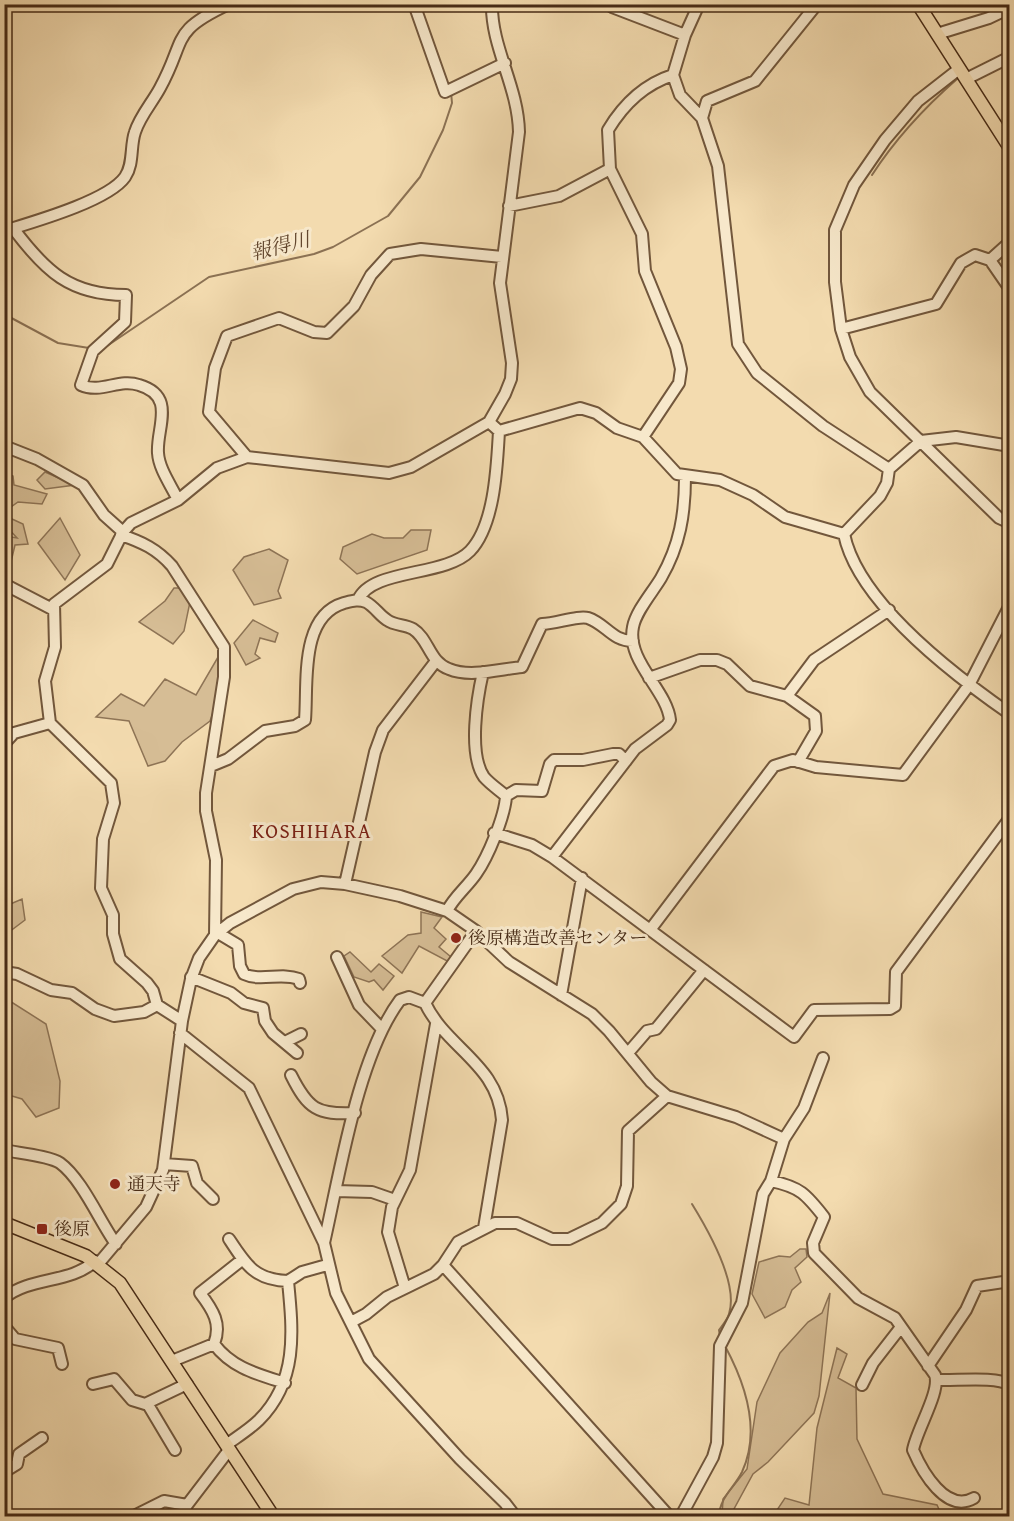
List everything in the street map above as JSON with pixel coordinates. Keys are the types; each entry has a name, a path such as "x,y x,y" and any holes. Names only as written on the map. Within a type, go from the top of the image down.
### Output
{"main road":[{"path":"918,4 1010,148"},
{"path":"4,1224 64,1246 97,1262 122,1286 273,1516"}],"street":[{"path":"178,500 158,453 163,410 153,394 136,384 91,390 81,385 93,351 125,322 126,295 82,290 68,283 37,260 9,230 70,209 118,184 125,177 137,127 160,87 184,32 204,16 229,4"},
{"path":"414,4 445,92 506,63"},
{"path":"182,1020 157,1005 153,991 147,983 120,959 113,933 113,915 101,888 102,839 114,803 111,783 50,723 45,681 46,668 55,647 54,604 107,564 122,533 141,516 178,500 217,468 247,457 389,473 411,467 489,422 499,407 511,379 510,337 500,283 519,121 506,63 497,39 492,4"},
{"path":"612,4 612,7 685,35"},
{"path":"699,4 685,35 673,75 680,95 702,118 718,166 738,344 757,373 823,426 889,469"},
{"path":"702,118 707,101 755,81 817,4"},
{"path":"937,34 989,18 1010,8"},
{"path":"1010,57 963,74 918,101 885,140 854,184 835,230 835,282 842,329 850,357 870,392 999,518 1010,523"},
{"path":"643,436 679,383 681,369 676,347 645,271 642,234 610,169 608,130 616,117 656,81 673,75"},
{"path":"509,206 560,196 610,169"},
{"path":"990,260 1010,242"},
{"path":"247,457 209,412 215,368 227,336 279,318 314,332 327,333 354,306 371,275 390,254 421,249 502,256"},
{"path":"842,329 936,304 961,263 975,255 990,260 1010,288"},
{"path":"500,431 580,408 596,412 617,428 643,436 677,474 685,477 720,480 753,495 785,517 844,534"},
{"path":"489,422 500,431"},
{"path":"212,765 228,759 265,731 299,725 305,720 304,681 318,620 336,605 358,600 370,587 398,576 452,562 471,550 488,516 499,470 500,431"},
{"path":"844,534 880,496 887,483 889,469 921,441 956,437 1010,446"},
{"path":"4,446 37,459 83,485 104,515 122,533 149,545 166,560 224,647 224,677 206,811 216,860 216,934"},
{"path":"552,857 626,761 646,739 667,725 670,720 633,640 633,625 671,560 680,537 685,514 685,477"},
{"path":"844,534 853,563 889,610 969,685 1010,714"},
{"path":"4,584 54,610"},
{"path":"358,600 379,610 386,620 412,628 436,661 451,670 483,672 522,667 542,624 558,624 584,617 622,641 633,640"},
{"path":"650,930 774,766 785,761 816,767 903,775 969,685 1010,605"},
{"path":"787,696 814,660 889,610"},
{"path":"649,678 710,658 727,664 750,686 787,696 815,716 816,731 798,762"},
{"path":"345,884 375,752 383,730 436,661"},
{"path":"483,672 474,718 480,769 485,779 506,796"},
{"path":"4,744 14,733 50,723"},
{"path":"506,796 516,790 542,790 550,764 554,760 583,760 613,753 619,754 626,761"},
{"path":"447,911 476,874 505,808 506,796"},
{"path":"495,832 532,845 552,857 794,1037 814,1010 890,1009 895,1006 896,972 1010,818"},
{"path":"561,995 582,878"},
{"path":"4,1298 24,1286 80,1273 97,1262 116,1244 146,1207 164,1164 182,1020 191,976 199,958 216,934 246,914 293,890 321,882 345,884 447,911 476,932 509,962 592,1014 651,1082 667,1096 736,1117 784,1139"},
{"path":"425,1003 476,932"},
{"path":"216,934 238,945 240,966 244,974 255,977 288,976 298,979 300,983"},
{"path":"338,957 359,1005 381,1028"},
{"path":"628,1053 647,1031 656,1029 704,970"},
{"path":"4,972 17,974 51,990 72,993 95,1009 114,1016 144,1012 157,1005"},
{"path":"191,976 231,993 243,1003 263,1008 269,1028 297,1053"},
{"path":"324,1243 355,1113 381,1028 399,1000 409,997 425,1003 436,1024 483,1069 501,1108 502,1120 484,1228"},
{"path":"405,1288 388,1232 395,1200 410,1170 436,1024"},
{"path":"180,1033 249,1088 324,1243 327,1265 336,1293 369,1359 515,1516"},
{"path":"285,1042 302,1034"},
{"path":"681,1516 713,1457 717,1443 720,1346 742,1303 763,1194 771,1181 784,1139 804,1108 823,1058"},
{"path":"291,1075 302,1096 314,1107 329,1114 355,1113"},
{"path":"351,1322 405,1288 434,1274 458,1242 495,1223 517,1223 552,1239 569,1239 602,1223 621,1204 627,1186 628,1131 667,1096"},
{"path":"4,1150 60,1163 94,1203 100,1221 116,1244"},
{"path":"164,1164 192,1166 197,1183 213,1199"},
{"path":"771,1181 801,1190 824,1217 813,1243 814,1253 852,1294 896,1318 937,1380"},
{"path":"336,1191 372,1192 395,1200"},
{"path":"230,1239 243,1259 262,1277 288,1281 302,1272 327,1265"},
{"path":"172,1360 214,1344 218,1333 216,1318 200,1293 243,1259"},
{"path":"443,1265 669,1516"},
{"path":"182,1516 187,1505 228,1448 258,1421 285,1383 291,1360 291,1311 288,1281"},
{"path":"928,1366 966,1310 977,1286 1010,1281"},
{"path":"4,1326 15,1339 58,1347 62,1364"},
{"path":"862,1385 873,1363 901,1327"},
{"path":"214,1344 230,1362 243,1369 285,1383"},
{"path":"93,1384 114,1379 132,1400 147,1403 187,1384"},
{"path":"937,1380 964,1382 988,1379 1003,1381 1010,1385"},
{"path":"937,1380 913,1450 922,1471 950,1499 968,1501 974,1498"},
{"path":"147,1403 175,1450"},
{"path":"4,1472 17,1464 19,1454 42,1437"},
{"path":"134,1516 164,1501 187,1505"}],"shaded area":[{"path":"45,472 75,485 45,489 37,480"},
{"path":"5,473 13,476 14,485 47,494 42,504 18,502 8,509 5,507"},
{"path":"60,518 80,555 65,580 38,543"},
{"path":"12,519 23,524 28,544 15,545 10,566 5,563 5,536 17,538 5,525"},
{"path":"411,530 431,530 427,550 357,574 340,559 343,547 372,534 384,538 403,538"},
{"path":"269,549 288,560 278,591 281,598 254,605 233,570 244,557"},
{"path":"174,588 181,588 190,602 184,631 173,644 139,622 165,601"},
{"path":"253,620 278,633 275,642 260,638 255,654 260,658 246,665 234,643"},
{"path":"221,652 217,702 210,721 182,742 165,761 148,766 129,721 96,717 121,694 144,706 165,679 196,695"},
{"path":"22,899 25,920 5,935 5,901 8,905"},
{"path":"421,912 442,917 434,928 446,939 439,947 451,957 449,962 419,946 402,973 382,956 408,935 421,933"},
{"path":"350,952 371,972 379,964 394,976 383,990 374,980 369,982 354,977 344,956"},
{"path":"5,998 46,1024 60,1081 59,1108 36,1117 22,1099 5,1094"},
{"path":"800,1249 806,1249 807,1257 795,1268 801,1282 792,1290 785,1307 765,1318 752,1294 759,1262 779,1256 790,1257"},
{"path":"830,1293 819,1396 814,1413 768,1462 753,1474 734,1509 734,1516 722,1516 723,1499 747,1469 757,1402 780,1353 808,1322 822,1313"},
{"path":"837,1348 847,1354 838,1378 856,1388 857,1439 883,1494 937,1505 942,1516 773,1516 785,1498 809,1505 817,1428"}],"waterway":[{"path":"872,175 911,124 957,79"},
{"name":"報得川","path":"101,350 209,277 314,254 333,247 388,216 420,177 443,130 452,103 451,92"},
{"name":"報得川","path":"4,314 58,343 89,348"},
{"path":"692,1204 720,1257 730,1287 729,1314 719,1330 720,1336"},
{"path":"719,1516 722,1503 742,1472 748,1456 750,1440 750,1424 744,1391 725,1346"}],"place":[{"name":"後原構造改善センター","path":"456,938"},
{"name":"通天寺","path":"115,1184"},
{"name":"後原","path":"42,1229"}],"district":[{"name":"KOSHIHARA","path":"312,831"}]}
